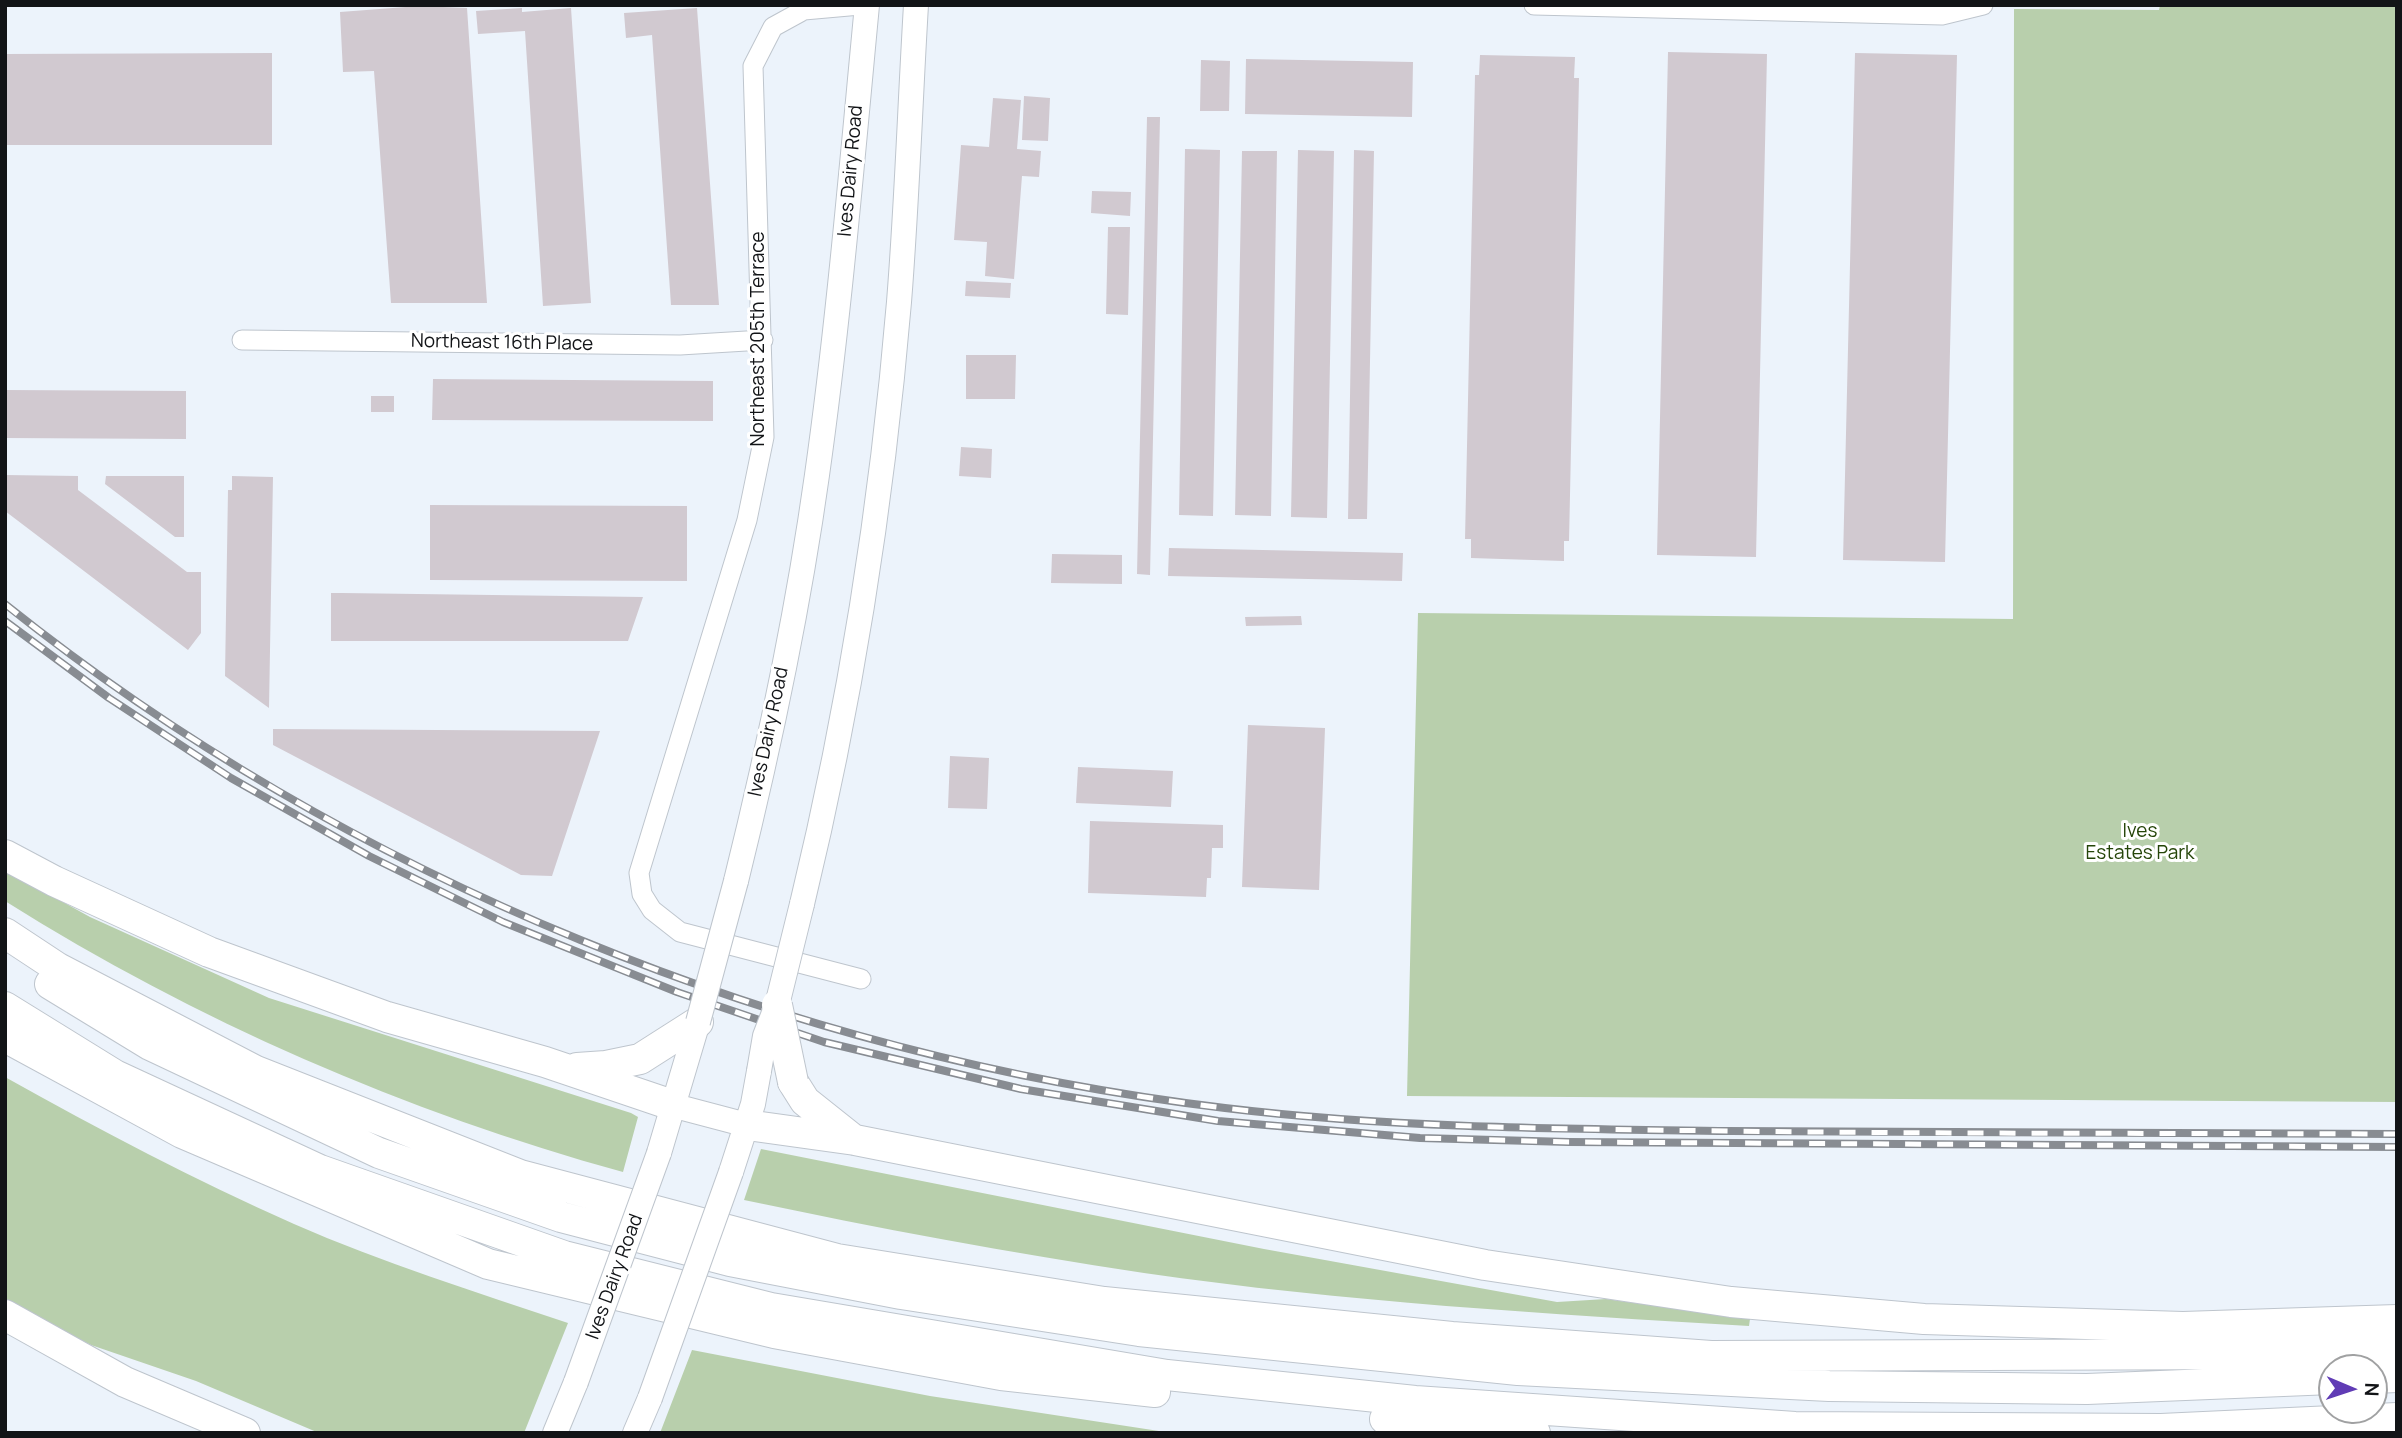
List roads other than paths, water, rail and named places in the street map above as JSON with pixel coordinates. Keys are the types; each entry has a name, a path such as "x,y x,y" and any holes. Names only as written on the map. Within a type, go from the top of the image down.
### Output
{"highway":[{"path":"5,855 209,952 387,1017 562,1068 675,1105"},
{"path":"5,933 58,968 256,1072 520,1175 837,1259 1104,1302 1452,1337 1712,1356 2254,1354 2397,1348"},
{"path":"5,956 150,1045 379,1153 561,1217 730,1261 901,1294 1139,1331 1518,1370 1829,1386 2087,1389 2318,1381"},
{"path":"777,1005 793,1082 805,1101 855,1140"},
{"path":"5,1007 115,1074 320,1170 564,1256 785,1311 1167,1375 1415,1401 1795,1427 2161,1429 2397,1418"},
{"path":"562,1068 606,1066 640,1059 652,1050 695,1035"},
{"path":"5,1037 182,1133 488,1264 774,1334 1001,1375 1535,1433"},
{"path":"747,1125 855,1140 1485,1265 1731,1302 1924,1319 2183,1327 2397,1320"},
{"path":"5,1315 125,1382 245,1433"}],"main road":[{"name":"Ives Dairy Road","path":"555,1433 576,1382 675,1105 736,881 787,648 817,477 840,294 867,5"},
{"path":"635,1433 650,1398 747,1125 765,1037 777,1005 842,731 871,551 899,303 916,5"},
{"path":"675,1105 747,1125"}],"street":[{"name":"Northeast 205th Terrace","path":"860,5 804,10 773,27 753,66 764,437 747,520 639,873 642,894 664,921 680,932 861,979"},
{"path":"1534,5 1942,15 1983,5"},
{"name":"Northeast 16th Place","path":"242,340 680,345 763,340"}],"railway":[{"path":"5,604 139,703 280,792 427,871 580,940 738,998 899,1046 1061,1083 1225,1108 1413,1124 1812,1132 2397,1134"},
{"path":"5,621 109,698 231,778 369,856 503,922 677,992 824,1042 1021,1089 1218,1121 1420,1138 1569,1142 2397,1147"}],"park label":[{"name":"Ives Estates Park","path":"2140,843"}]}
